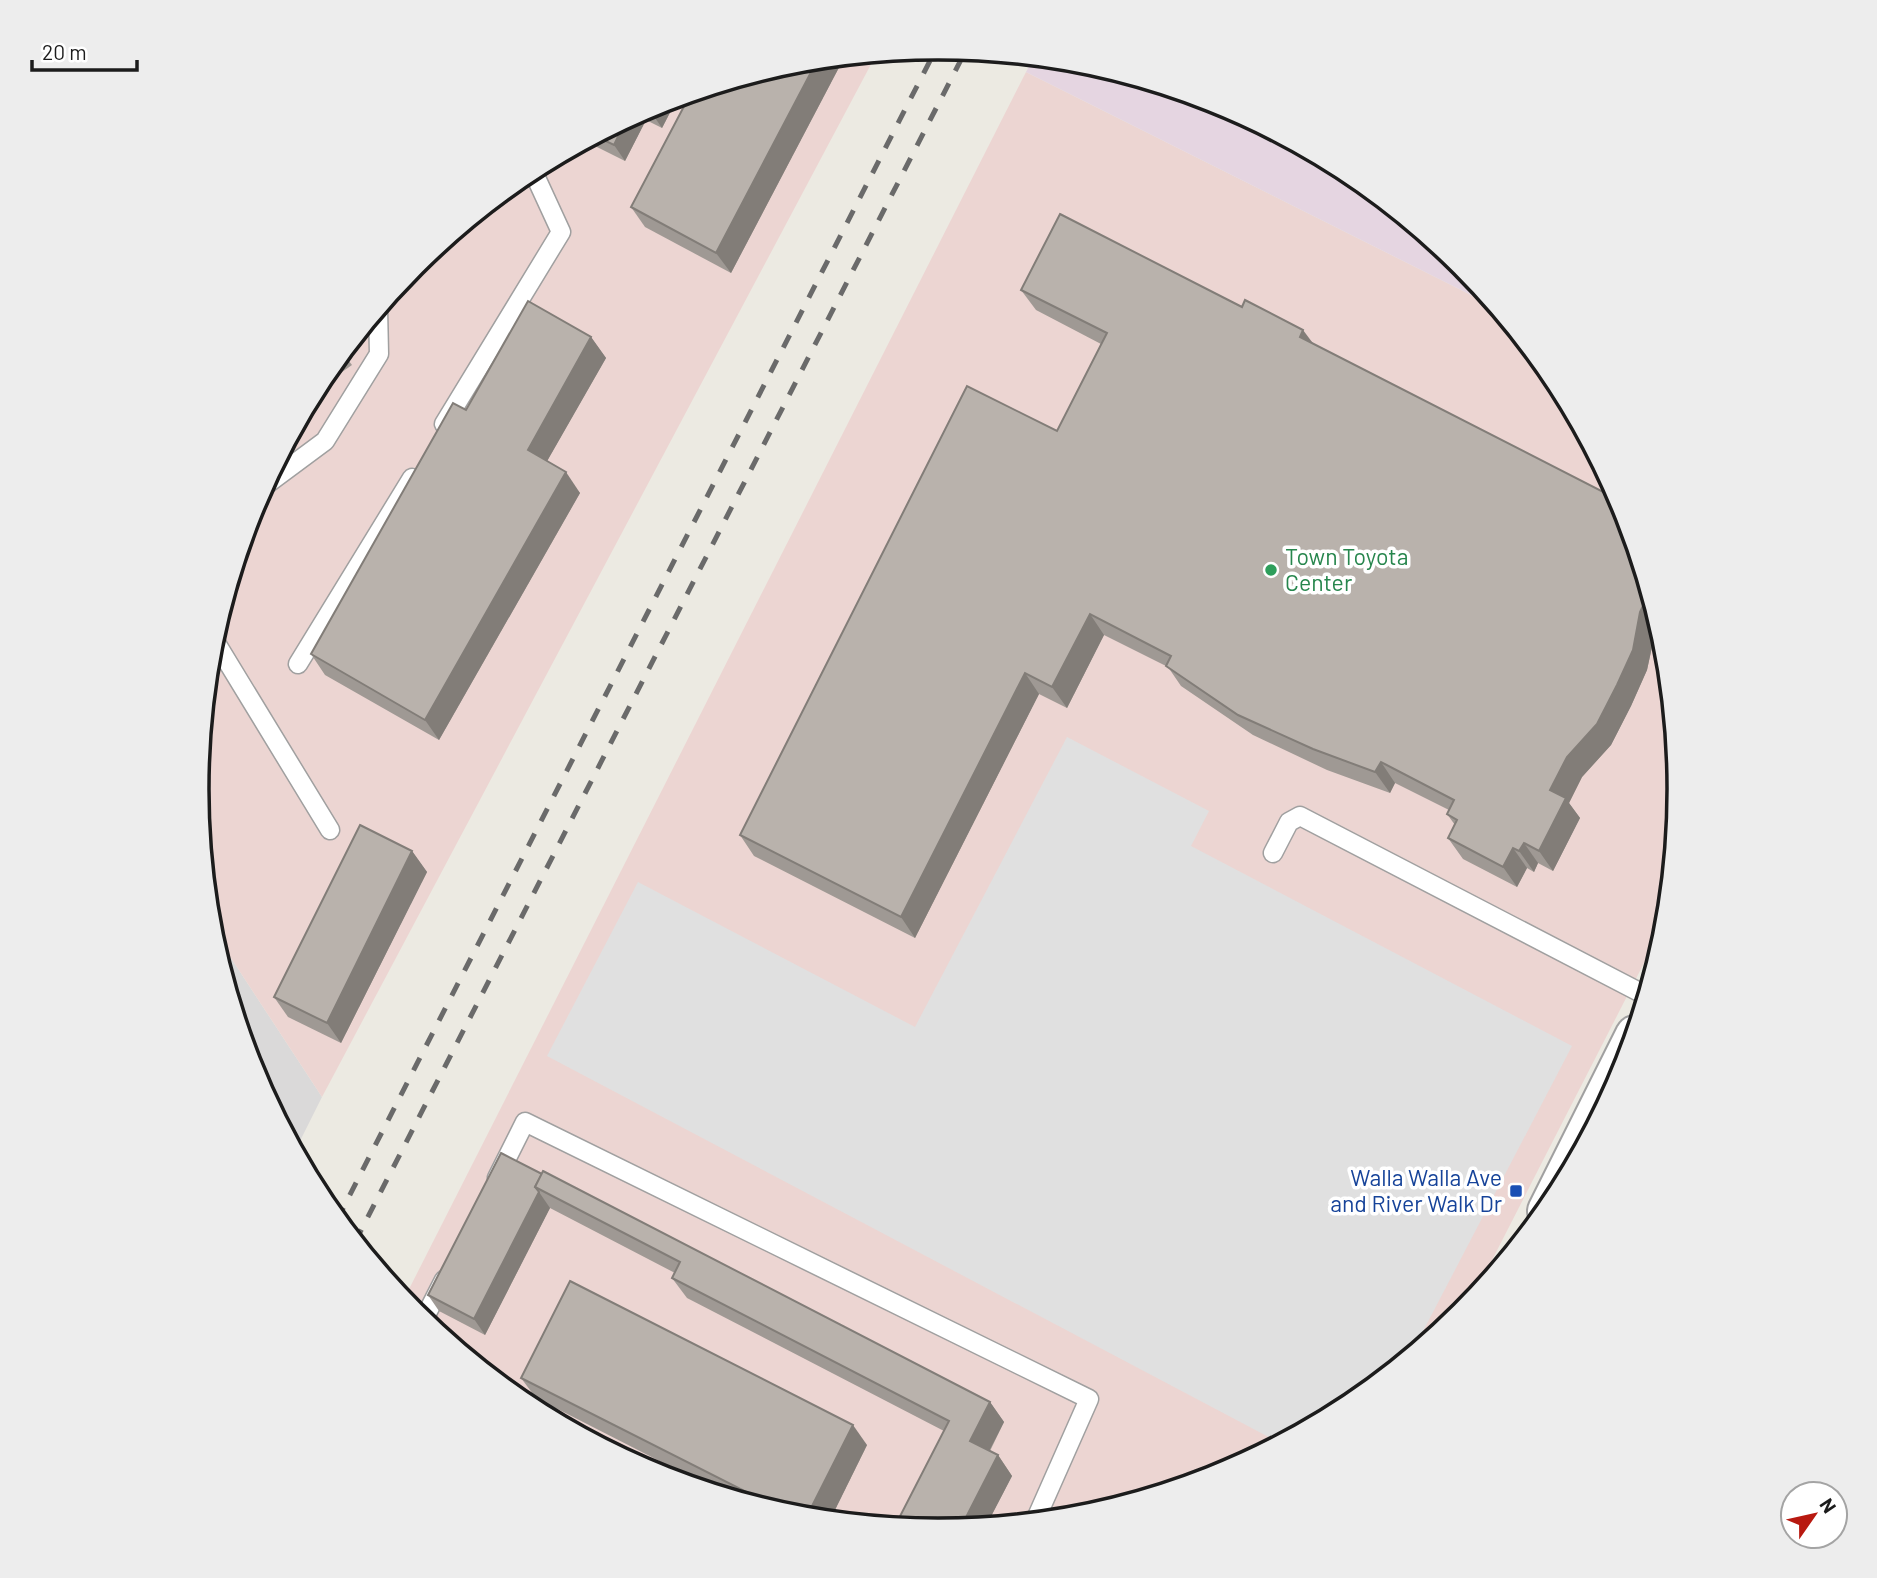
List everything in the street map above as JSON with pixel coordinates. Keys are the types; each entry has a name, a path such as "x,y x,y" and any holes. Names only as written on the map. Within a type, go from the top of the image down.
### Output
{"lane":[{"path":"433,442 561,232 537,180"},
{"path":"281,474 325,441 379,354 378,322"},
{"path":"298,664 419,465"},
{"path":"222,653 330,830"},
{"path":"1273,853 1289,822 1300,816 1639,992"},
{"path":"487,1196 526,1122 1089,1399 1039,1511"},
{"path":"429,1310 455,1259"}],"shaded area":[{"path":"872,63 322,1097 228,954 215,884 211,837 211,741 223,647 248,555 284,466 332,384 390,308 458,241 494,210 533,182 616,135 704,98 796,74"},
{"path":"1029,66 1034,66 1127,84 1218,115 1261,135 1344,182 1383,210 1454,273 1478,298 1026,72"},
{"path":"1026,72 1478,298 1487,308 1545,384 1570,424 1593,466 1629,555 1643,600 1662,694 1668,789 1666,837 1662,884 1649,954 1487,1270 1419,1337 1383,1368 1303,1421 1218,1463 1173,1480 1127,1494 1034,1512 986,1517 891,1517 843,1512 750,1494 659,1463 616,1443 533,1396 494,1368 409,1290"},
{"path":"1067,737 1209,811 1191,846 1572,1046 1421,1335 1383,1368 1344,1396 1271,1438 547,1056 638,882 915,1027"},
{"path":"228,954 322,1097 300,1141 265,1068 248,1023"}],"building":[{"path":"812,71 716,253 631,207 684,105 750,84"},
{"path":"620,133 614,145 605,141"},
{"name":"Town Toyota Center","path":"1060,214 1242,307 1245,300 1303,330 1300,337 1604,493 1629,555 1644,604 1633,650 1617,685 1597,724 1567,757 1550,790 1566,798 1539,851 1524,843 1519,851 1513,848 1503,867 1448,838 1457,820 1447,814 1454,800 1381,762 1375,772 1313,749 1238,715 1166,666 1171,656 1090,614 1052,687 1025,673 901,917 740,835 967,386 1057,431 1107,333 1021,290"},
{"path":"528,301 591,337 528,450 566,472 425,720 311,654 453,403 466,410"},
{"path":"360,825 412,851 327,1023 274,997"},
{"path":"501,1153 542,1174 535,1187 539,1192 474,1319 428,1295"},
{"path":"543,1171 990,1402 970,1441 998,1455 966,1517 900,1517 949,1421 672,1278 680,1262 535,1187"},
{"path":"570,1281 853,1425 812,1507 751,1494 521,1378"}],"railway":[{"path":"343,1209 930,60"},
{"path":"360,1233 961,60"}],"place":[{"name":"Town Toyota Center","path":"1271,570"},
{"name":"Walla Walla Ave and River Walk Dr","path":"1516,1191"}]}
